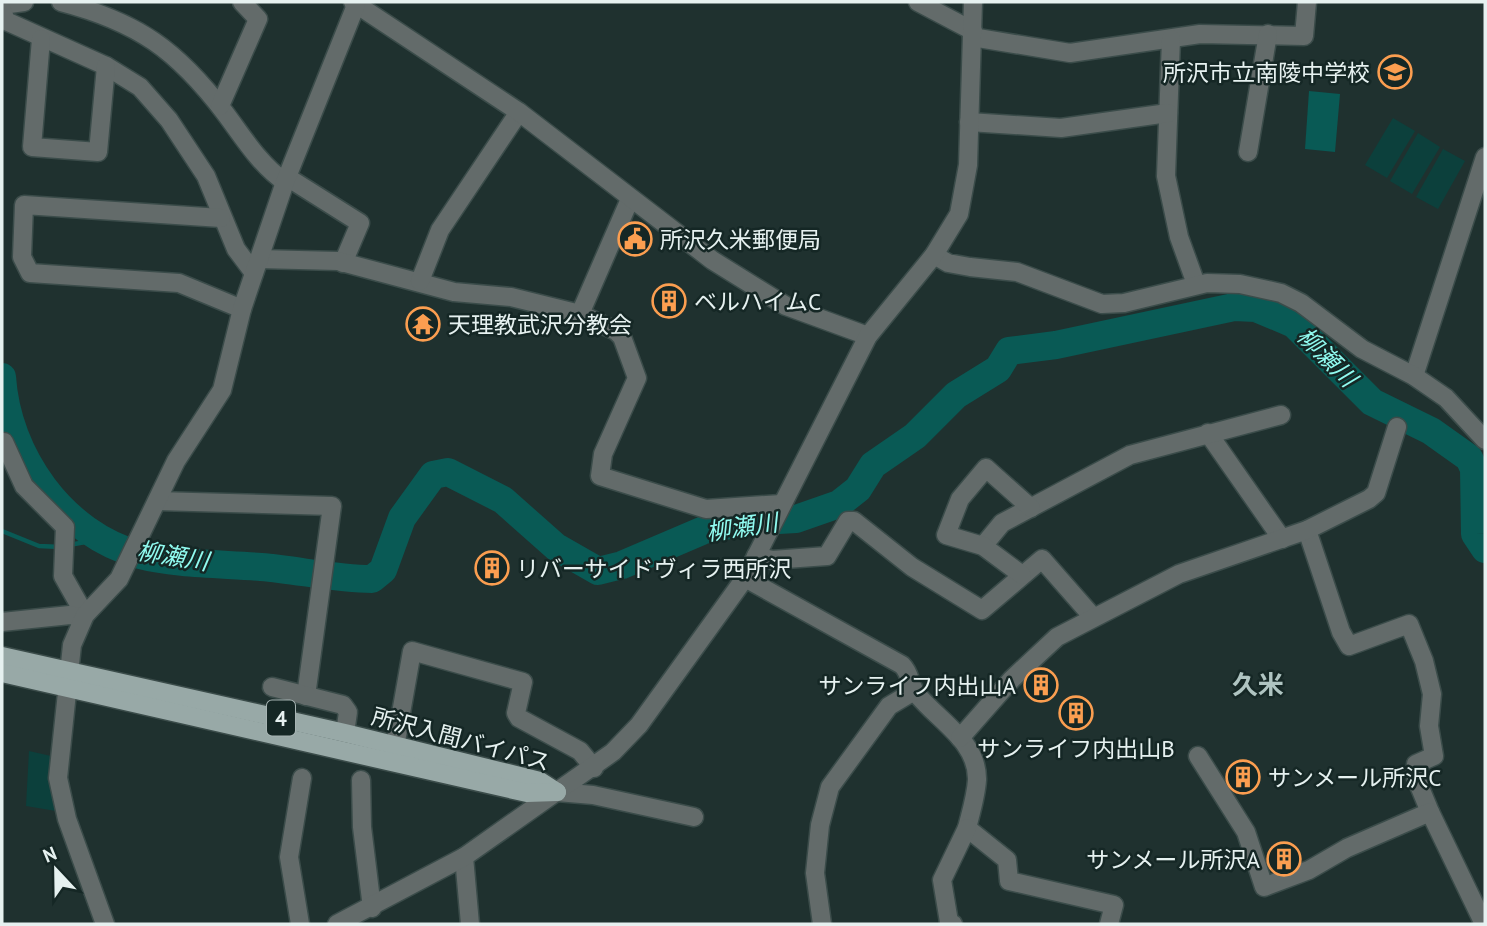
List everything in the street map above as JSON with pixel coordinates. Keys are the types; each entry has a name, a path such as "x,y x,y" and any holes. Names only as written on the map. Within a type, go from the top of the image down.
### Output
{"main road":[{"name":"所沢入間バイパス","path":"2,656 67,680 527,793 557,792"},
{"name":"所沢入間バイパス","path":"2,673 67,680 345,733 540,781 557,792"}],"street":[{"path":"24,2 2,5 6,21 106,66 140,87 169,120 206,176 236,249 257,266 343,263 454,292 511,297 580,314 616,331 622,337 636,370 637,379 603,454 600,476 706,509 780,507"},
{"path":"61,2 132,25 177,60 220,106 262,162 360,222 343,263"},
{"path":"220,106 258,19 243,2"},
{"path":"918,2 972,34 1070,53 1200,33 1304,36 1307,2"},
{"path":"339,924 464,857 594,768 639,724 745,578 868,336 934,255 955,223 963,200 973,2"},
{"path":"105,924 61,796 60,753 72,645 84,616 123,571 176,461 219,397 242,309 286,179 354,3 519,112 712,260 786,306 868,336"},
{"path":"1248,152 1268,34"},
{"path":"41,39 32,147 98,152 106,66"},
{"path":"1171,39 1166,176 1179,237 1196,284"},
{"path":"420,281 440,230 519,112"},
{"path":"969,122 1061,128 1168,113"},
{"path":"1413,376 1485,157"},
{"path":"580,314 630,199"},
{"path":"221,218 24,205 22,257 30,273 179,283 242,309"},
{"path":"934,255 959,265 1017,271 1102,304 1124,303 1196,284 1240,284 1281,293 1301,303 1381,360 1413,376 1446,398 1485,440"},
{"path":"983,547 1002,523 1130,454 1281,415"},
{"path":"960,738 1045,647 1092,616 1179,574 1307,530 1376,493 1397,427"},
{"path":"1208,433 1282,539"},
{"path":"4,442 24,486 65,527 63,576 84,616"},
{"path":"1021,575 983,547 946,535 960,499 986,468 1031,508"},
{"path":"157,501 331,506 306,696"},
{"path":"760,548 772,560 827,556 848,521 854,521 912,567 982,610 1042,559 1092,616"},
{"path":"1307,530 1341,632 1349,646 1409,624 1424,661 1432,694 1429,726 1434,756 1416,764 1416,778 1484,924"},
{"path":"745,578 902,665 909,672 914,691 960,738 975,762 977,772 967,828 944,870 942,880 949,922 953,924"},
{"path":"2,622 84,616"},
{"path":"395,747 412,651 523,682 516,713 519,718 580,751 594,768"},
{"path":"272,687 346,707 345,733"},
{"path":"822,924 816,873 820,825 830,787 889,706 914,691"},
{"path":"1198,756 1246,832 1264,887 1309,870 1347,848 1430,812"},
{"path":"300,924 289,857 302,778"},
{"path":"361,780 362,827 372,908"},
{"path":"557,792 593,795 694,817"},
{"path":"967,828 1007,860 1009,881 1114,905 1109,924"},
{"path":"464,857 470,924"}],"shaded area":[{"path":"1309,91 1340,94 1335,152 1305,149"},
{"path":"1393,118 1415,131 1387,178 1365,165"},
{"path":"1418,133 1440,147 1412,194 1390,181"},
{"path":"1443,149 1465,161 1438,209 1416,197"},
{"path":"29,751 51,756 56,811 26,806"}],"waterway":[{"name":"柳瀬川","path":"2,377 6,406 15,435 27,462 44,487 63,510 86,529 112,545 140,555 183,562 372,579 383,570 402,518 433,475 448,472 503,500 556,547 598,571 622,565 704,530 745,522 796,519 839,504 858,489 873,465 915,436 956,395 998,369 1009,351 1056,345 1234,307 1256,308 1294,324 1372,402 1431,431 1469,458 1474,469 1475,534 1485,549"},
{"path":"2,531 39,546 61,547"},
{"path":"69,545 102,539"}],"place":[{"name":"所沢市立南陵中学校","path":"1395,72"},
{"name":"所沢久米郵便局","path":"635,239"},
{"name":"ベルハイムC","path":"669,301"},
{"name":"天理教武沢分教会","path":"423,324"},
{"name":"リバーサイドヴィラ西所沢","path":"492,568"},
{"name":"サンライフ内出山A","path":"1041,685"},
{"name":"サンライフ内出山B","path":"1076,713"},
{"name":"サンメール所沢C","path":"1243,777"},
{"name":"サンメール所沢A","path":"1284,859"}],"district":[{"name":"久米","path":"1258,684"}]}
